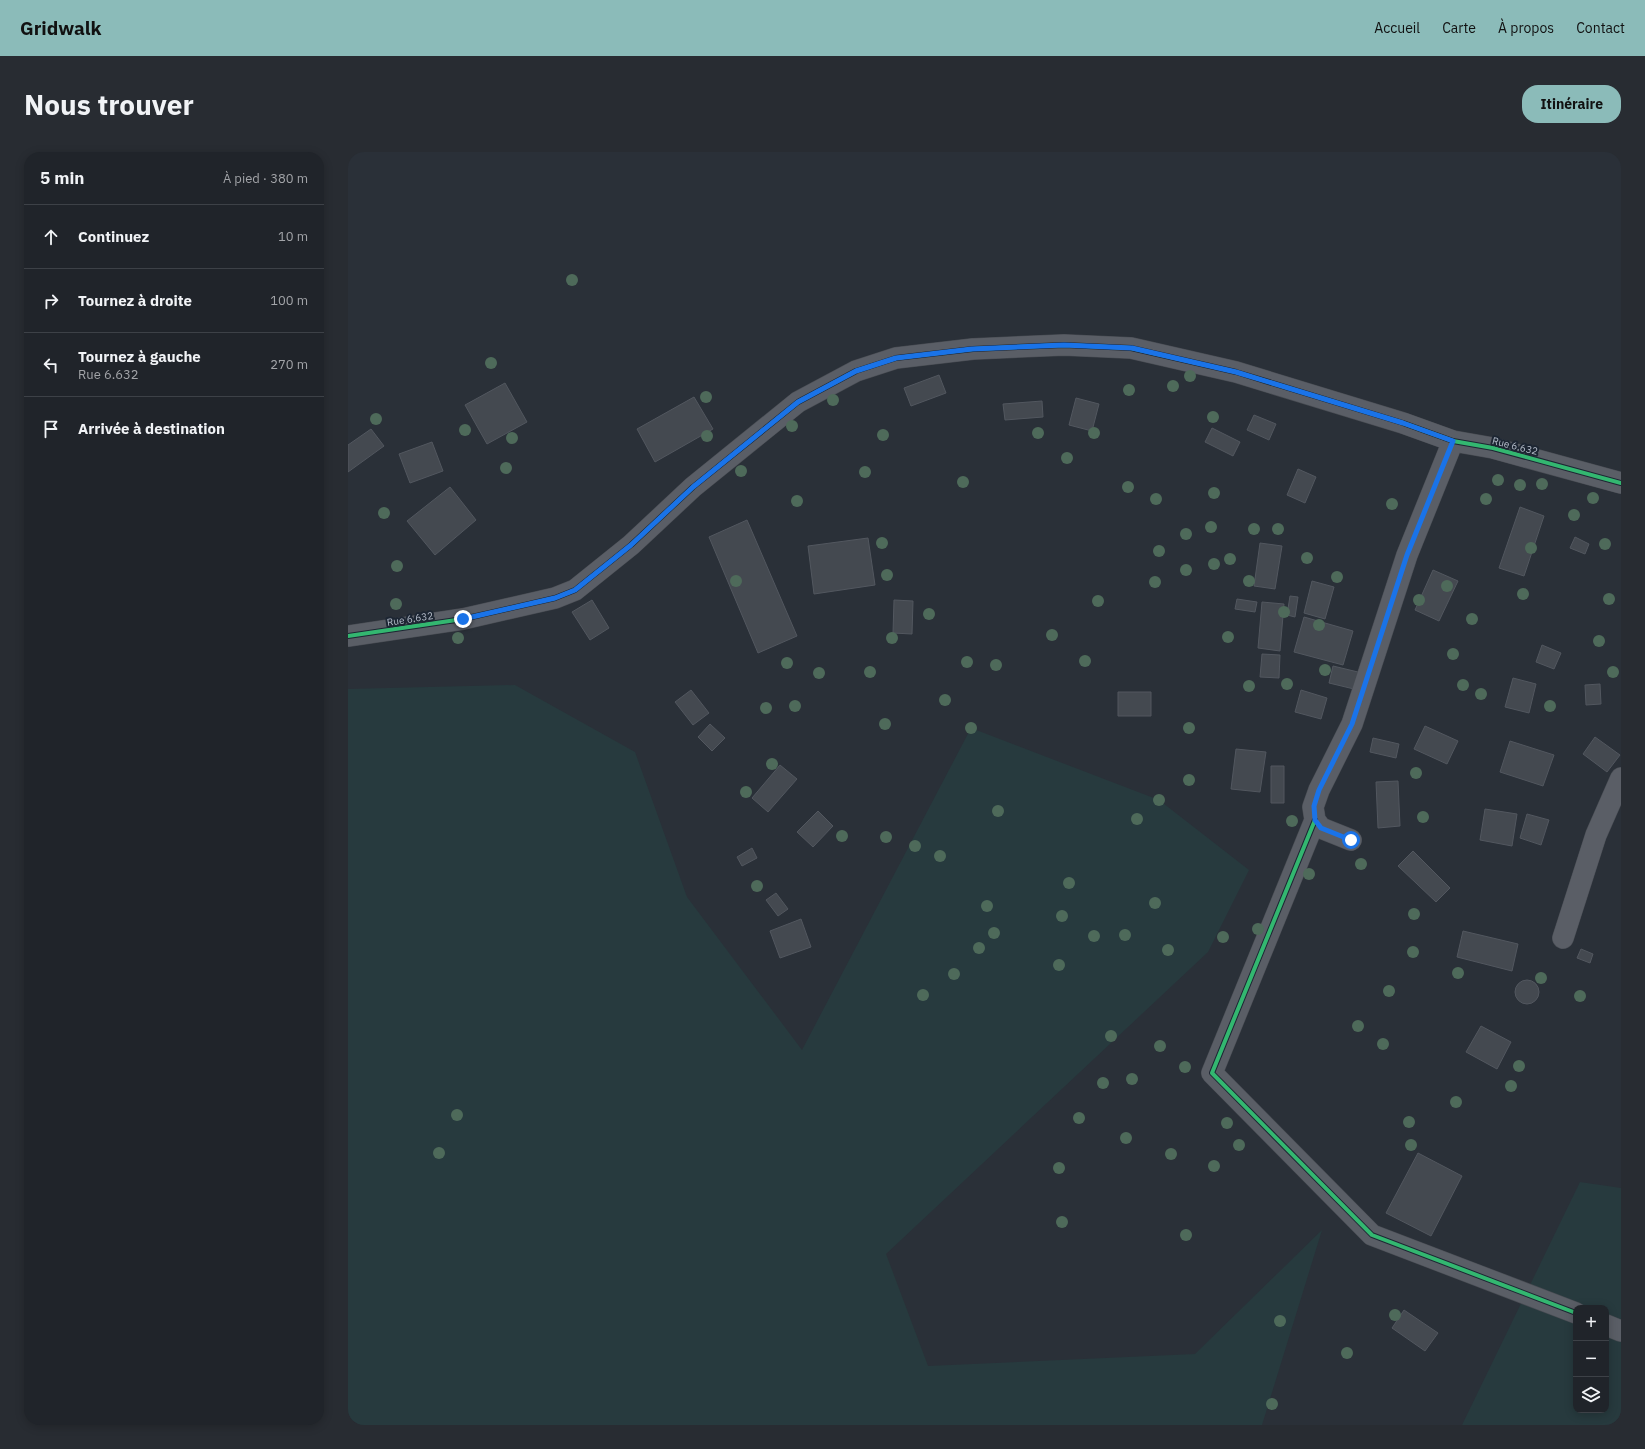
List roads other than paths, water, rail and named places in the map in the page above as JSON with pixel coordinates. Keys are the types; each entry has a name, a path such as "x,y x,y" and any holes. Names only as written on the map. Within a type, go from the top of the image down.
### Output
{"street":[{"name":"Rue 6.632","path":"348,636 463,619 555,598 575,590 631,545 693,487 798,402 856,371 896,358 972,349 1064,345 1132,348 1236,372 1403,423 1453,441 1493,448 1621,483"},
{"path":"1453,441 1407,555 1352,724 1317,796 1314,806 1315,820 1212,1073 1372,1235 1573,1312"},
{"path":"1563,938 1596,835 1621,778"},
{"path":"1315,820 1321,828 1351,840"},
{"path":"1609,1326 1621,1331"}]}
